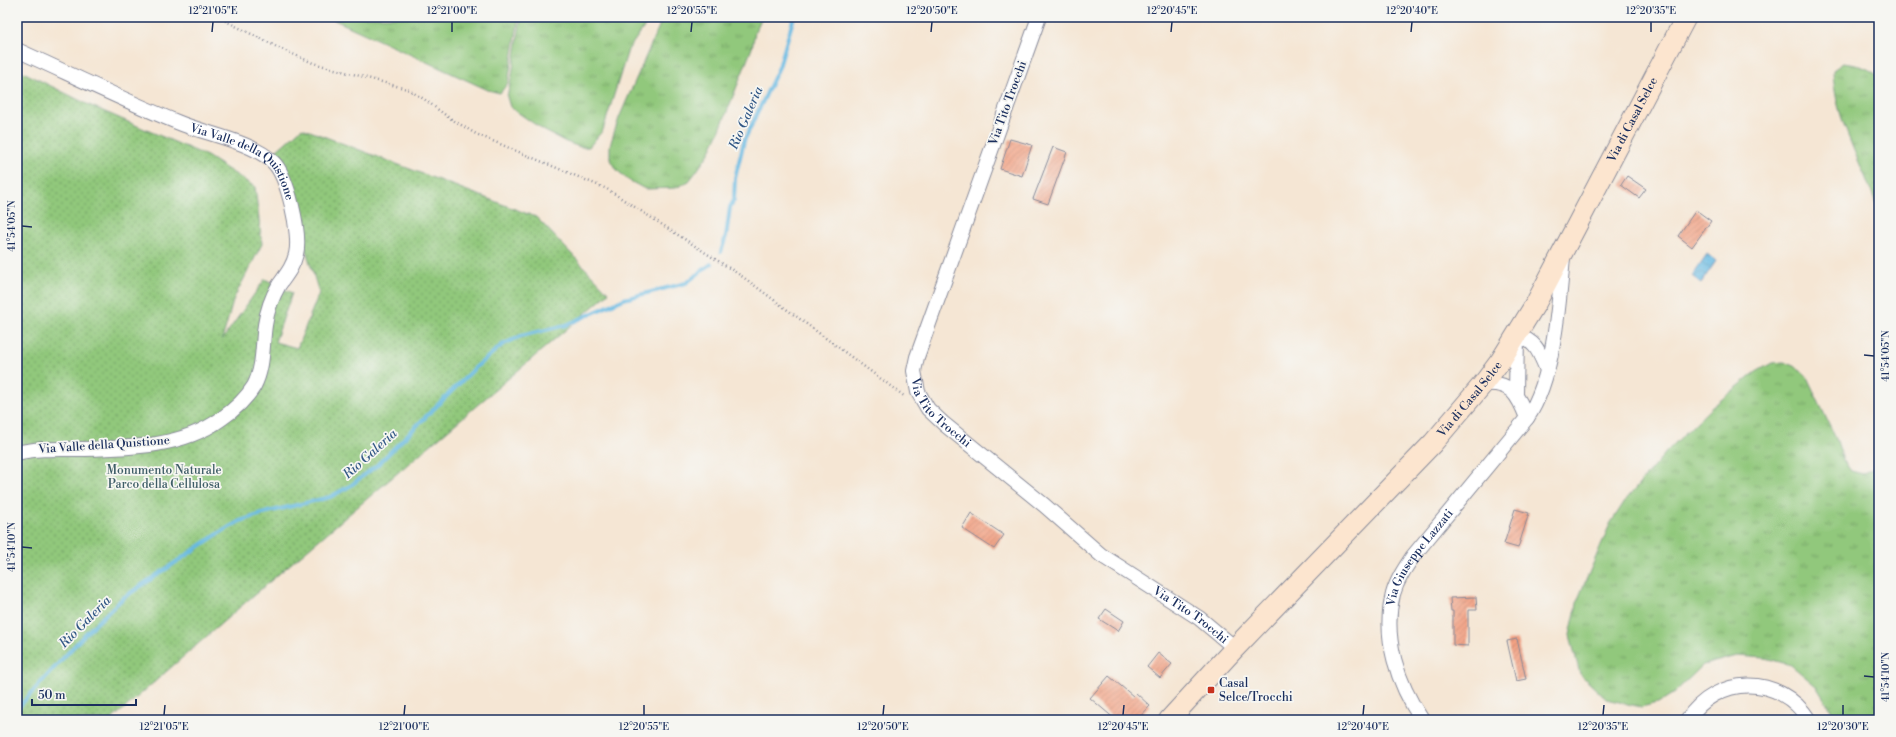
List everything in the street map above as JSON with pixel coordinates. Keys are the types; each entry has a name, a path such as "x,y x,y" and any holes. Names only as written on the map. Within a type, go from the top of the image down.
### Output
{"main road":[{"name":"Via di Casal Selce","path":"1169,720 1235,648 1433,443 1483,384 1517,335 1686,17"}],"street":[{"name":"Via Tito Trocchi","path":"1039,17 917,357 914,371 918,392 928,408 944,424 1044,505 1086,544 1114,565 1198,618 1235,648"},
{"name":"Via Valle della Quistione","path":"17,50 177,122 247,146 264,155 276,164 284,178 296,223 298,241 294,260 275,294 267,314 258,376 250,392 236,409 210,427 184,439 170,442 113,447 48,449 17,453"},
{"name":"Via Giuseppe Lazzati","path":"1422,720 1404,690 1394,659 1390,621 1393,594 1402,573 1423,544 1527,418 1536,405 1547,370 1558,304 1563,251"},
{"path":"1527,418 1516,394 1517,335 1534,344 1547,370"},
{"path":"1483,384 1503,385 1516,394"},
{"path":"1687,720 1702,702 1715,694 1730,688 1749,686 1767,688 1788,697 1803,711 1809,720"}],"path":[{"path":"218,17 279,48 313,62 407,89 465,128 500,145 603,187 743,277 906,397"}],"green space":[{"path":"328,17 519,17 508,83 500,93 488,90"},
{"path":"521,17 649,17 647,23 628,50 603,130 589,147 580,147 566,142 543,130 510,107 507,97"},
{"path":"663,17 762,17 755,32 752,48 719,132 708,155 689,181 676,188 645,189 628,180 617,170 610,159 610,145 619,118"},
{"path":"1843,63 1867,69 1879,77 1879,213 1838,107 1833,70"},
{"name":"Monumento Naturale Parco della Cellulosa","path":"17,69 89,105 207,156 255,187 262,244 234,298 222,340 265,279 292,293 275,342 297,348 319,293 276,151 302,128 536,217 609,293 247,601 111,720 17,720"},
{"path":"1784,362 1798,368 1806,375 1837,441 1843,460 1851,471 1863,474 1879,465 1879,720 1837,720 1816,686 1791,665 1765,658 1737,656 1703,665 1674,693 1658,703 1641,707 1606,699 1580,674 1570,635 1578,599 1610,524 1625,501 1668,450 1711,408 1756,372 1772,363"}],"water":[{"path":"1707,254 1716,261 1701,283 1692,276"}],"building":[{"path":"1010,139 1032,145 1022,176 1000,169"},
{"path":"1053,147 1067,152 1048,204 1033,199"},
{"path":"1627,176 1646,189 1639,198 1621,185"},
{"path":"1696,210 1711,221 1692,247 1678,236"},
{"path":"1515,509 1529,513 1518,548 1504,544"},
{"path":"971,513 1004,535 994,549 962,528"},
{"path":"1476,597 1477,610 1468,610 1468,646 1453,645 1453,611 1451,611 1450,598"},
{"path":"1106,609 1124,621 1118,631 1099,619"},
{"path":"1517,639 1526,679 1516,681 1507,641"},
{"path":"1158,653 1172,664 1160,678 1147,667"},
{"path":"1109,676 1133,696 1136,693 1150,706 1137,720 1116,720 1090,698"}],"waterway":[{"name":"Rio Galeria","path":"721,252 726,236 730,207 734,200 735,178 744,141 779,67 794,17"},
{"name":"Rio Galeria","path":"17,709 85,634 123,598 216,535 240,521 268,512 330,497 350,486 376,466 476,367 502,345 521,336 566,325 624,299 686,283 711,264"}],"place":[{"name":"Casal Selce/Trocchi","path":"1211,690"}]}
